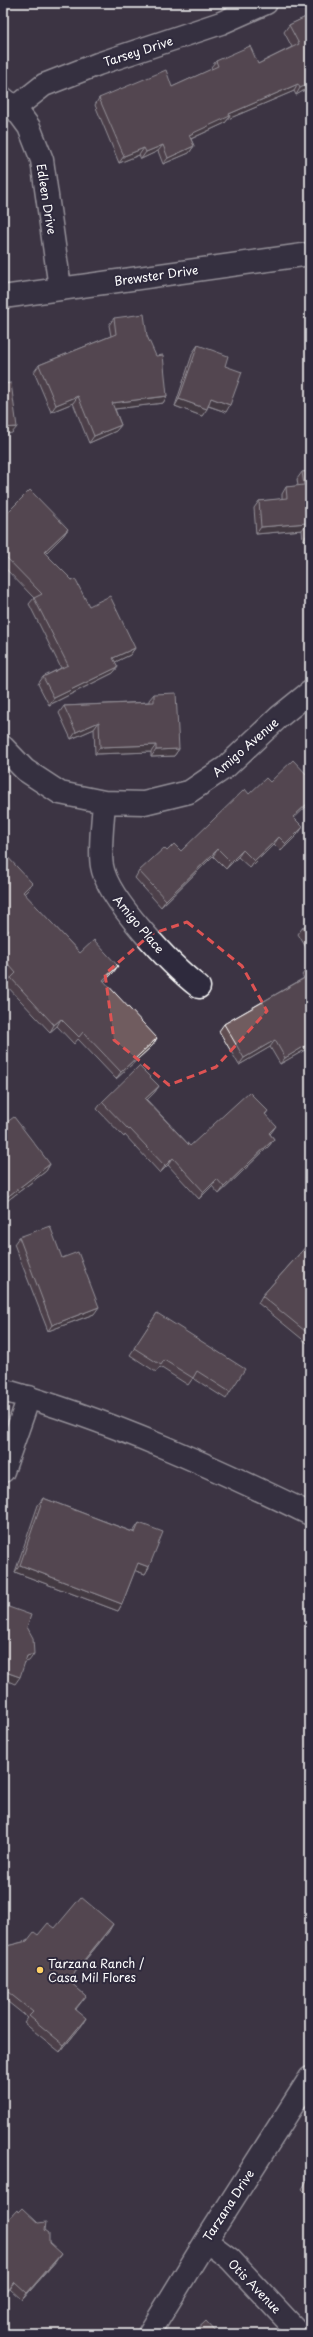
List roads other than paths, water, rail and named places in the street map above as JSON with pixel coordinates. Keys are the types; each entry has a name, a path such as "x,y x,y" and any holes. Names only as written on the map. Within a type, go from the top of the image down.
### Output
{"street":[{"name":"Tarsey Drive","path":"9,103 44,85 98,64 222,23 266,3"},
{"name":"Edleen Drive","path":"9,103 29,127 42,160 60,288"},
{"name":"Brewster Drive","path":"3,296 310,254"},
{"name":"Amigo Avenue","path":"3,747 25,770 60,793 104,802 144,803 189,792 226,767 279,717 310,692"},
{"name":"Amigo Place","path":"104,802 102,866 109,888 181,973 199,987"},
{"path":"3,1390 29,1397 120,1429 187,1456 310,1514"},
{"path":"3,1470 29,1397"},
{"name":"Tarzana Drive","path":"149,2334 206,2240 310,2078"},
{"name":"Otis Avenue","path":"206,2240 230,2259 300,2334"}],"place":[{"name":"Tarzana Ranch / Casa Mil Flores","path":"40,1970"}]}
